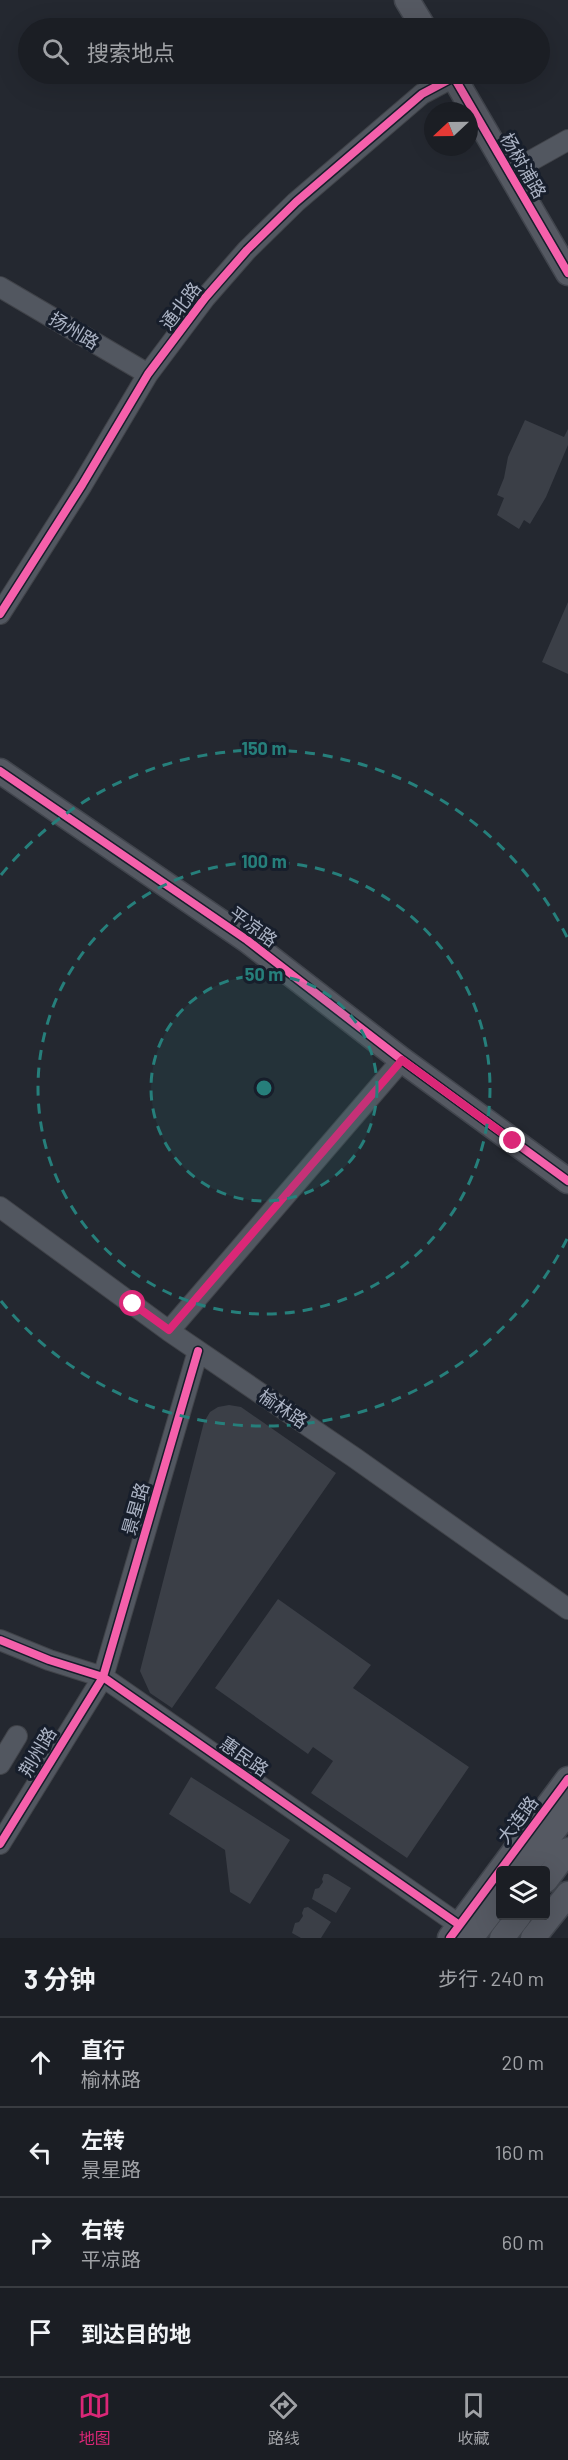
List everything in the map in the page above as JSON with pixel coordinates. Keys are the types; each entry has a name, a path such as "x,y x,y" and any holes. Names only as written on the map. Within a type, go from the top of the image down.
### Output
{"main road":[{"path":"407,0 418,18"},
{"name":"杨树浦路","path":"458,84 568,273"},
{"name":"平凉路","path":"0,771 247,940 402,1060 568,1181"},
{"name":"大连路","path":"460,1933 568,1779"},
{"path":"526,1866 568,1812"},
{"path":"550,1875 568,1850"},
{"path":"533,1938 568,1894"},
{"path":"460,1933 496,1904"},
{"path":"502,1938 516,1920"}],"street":[{"name":"通北路","path":"0,614 82,485 148,374 205,298 247,250 288,210 422,94 438,84"},
{"path":"509,173 568,140"},
{"name":"扬州路","path":"0,287 148,374"},
{"path":"169,1330 402,1060"},
{"name":"榆林路","path":"0,1207 198,1351 364,1464 568,1609"},
{"name":"景星路","path":"103,1677 198,1351"},
{"name":"惠民路","path":"0,1640 49,1660 103,1677 460,1933"},
{"name":"荆州路","path":"0,1844 103,1677"},
{"path":"0,1764 17,1736"}],"building":[{"path":"525,420 564,437 568,429 568,445 546,497 530,524 524,520 519,529 497,515 504,498 497,495 504,478 508,457"},
{"path":"568,602 568,674 542,662"},
{"path":"229,1405 241,1407 336,1473 172,1708 150,1693 140,1671 204,1422 210,1412 218,1407"},
{"path":"278,1599 371,1665 353,1688 469,1767 407,1858 311,1793 333,1761 313,1747 308,1754 215,1688"},
{"path":"191,1777 290,1840 250,1904 230,1892 225,1850 169,1814"},
{"path":"324,1874 328,1874 351,1888 336,1913 312,1899 315,1889 319,1888 323,1882"},
{"path":"308,1907 331,1922 321,1938 301,1938 292,1933 295,1923 299,1922 303,1916 304,1908"}],"cycle path":[{"path":"0,614 82,485 148,374 205,298 247,250 296,202 422,94 441,84"},
{"path":"458,84 568,273"},
{"path":"0,771 247,940 402,1060 568,1181"},
{"path":"0,1844 103,1677 198,1351"},
{"path":"0,1640 49,1660 103,1677 458,1924"},
{"path":"450,1938 568,1779"}],"route":[{"path":"133,1304 169,1330 402,1060 513,1141"}]}
